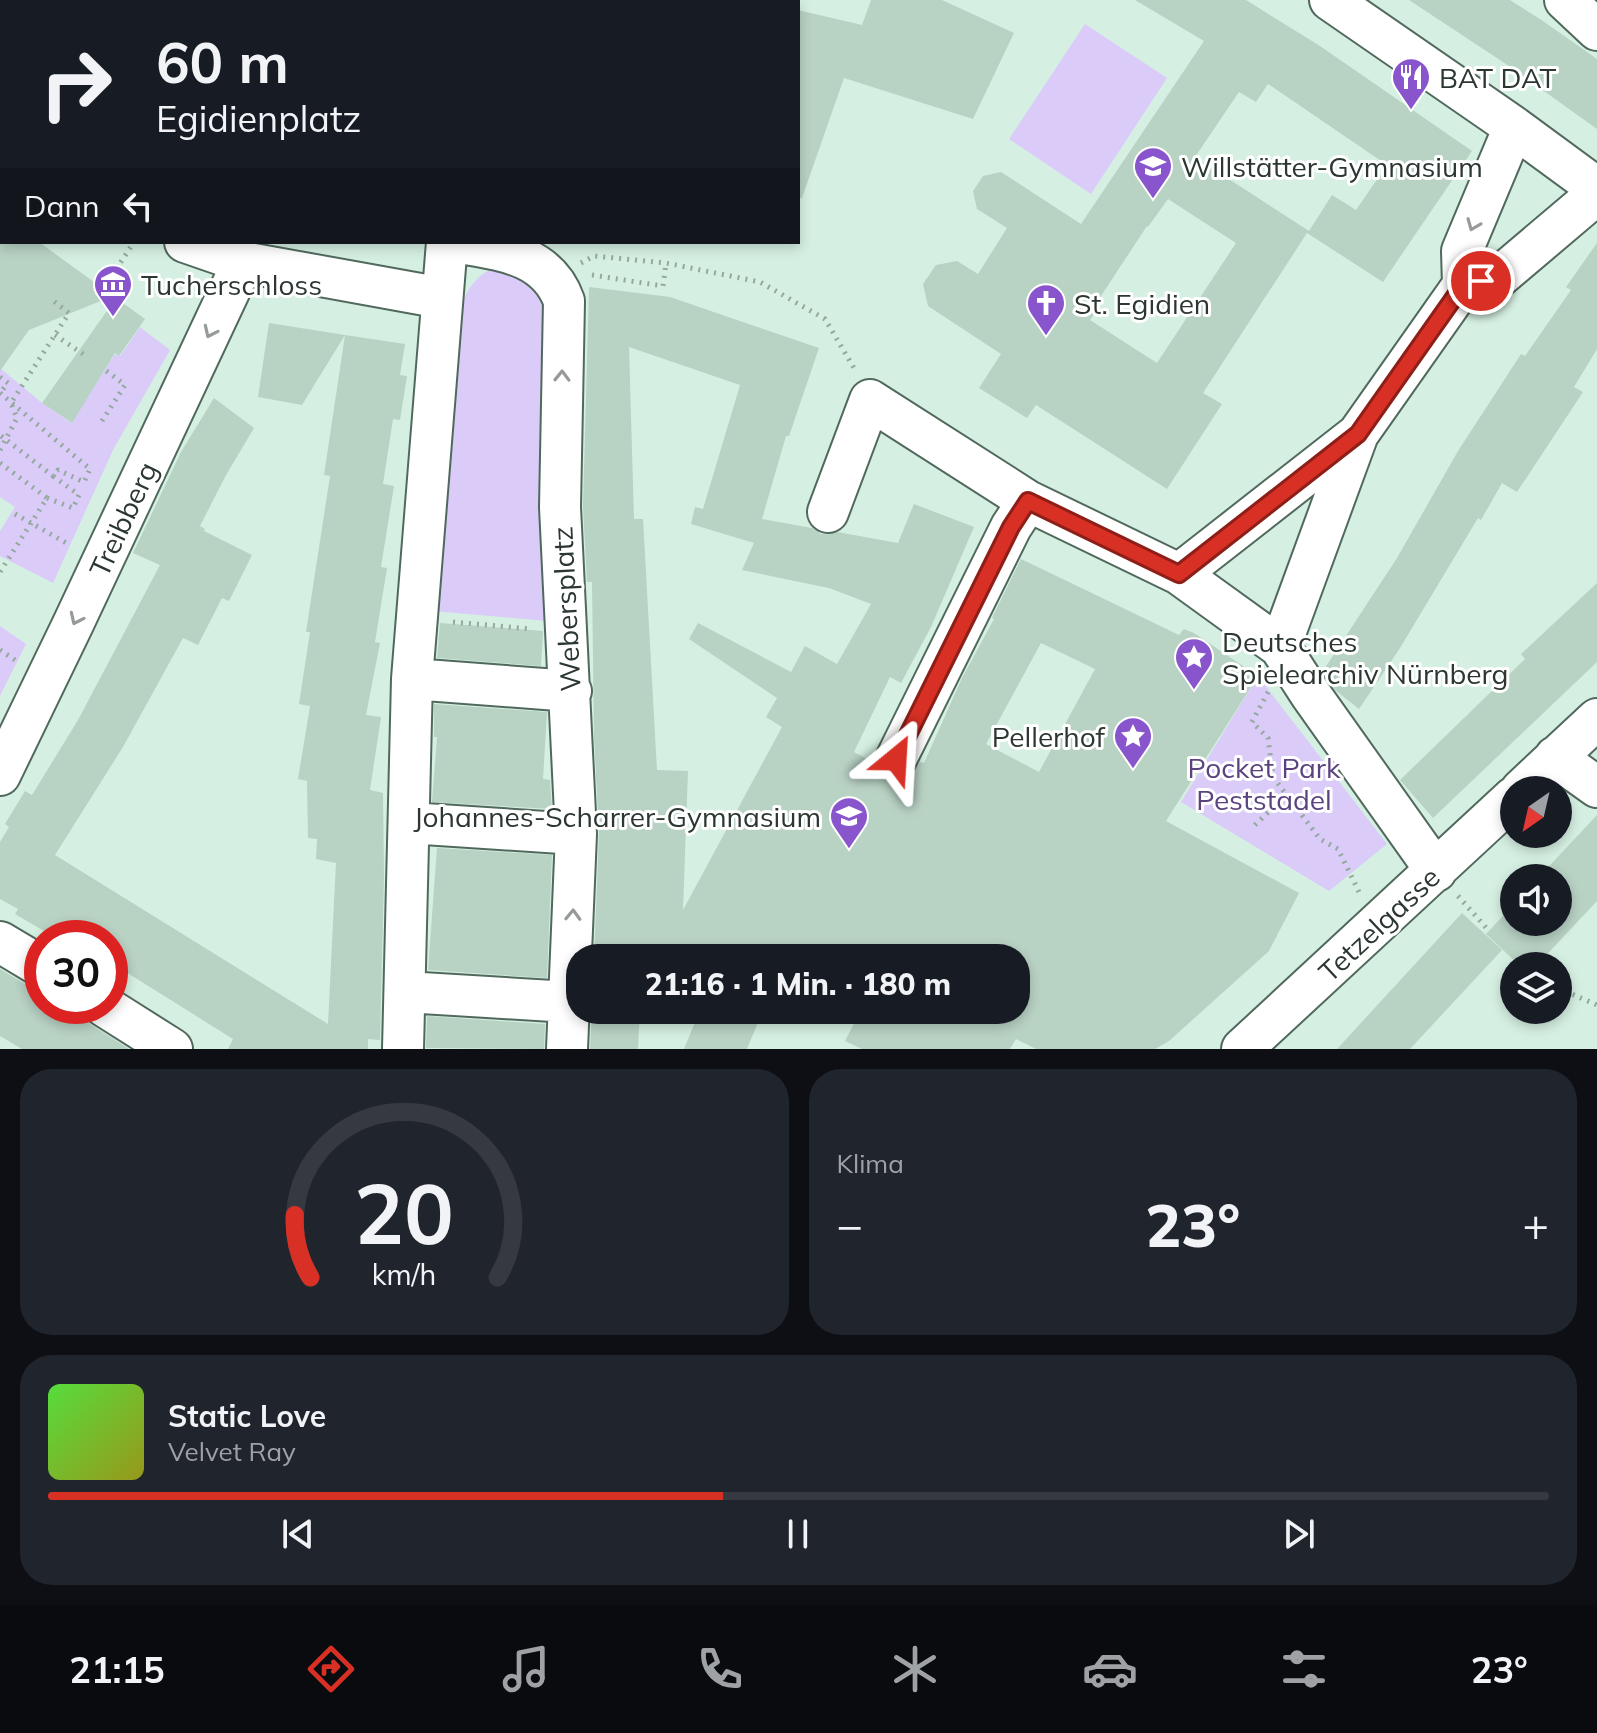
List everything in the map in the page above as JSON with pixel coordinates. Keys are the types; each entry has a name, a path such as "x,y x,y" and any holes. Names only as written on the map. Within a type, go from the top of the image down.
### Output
{"street":[{"path":"1330,0 1514,127 1597,191 1499,277 1463,285"},
{"path":"1565,0 1597,30"},
{"path":"1179,574 1358,434 1463,285 1462,251 1514,127"},
{"path":"191,244 243,262 442,298"},
{"path":"403,1049 397,970 409,823 395,733 412,679 417,619 403,580 447,244"},
{"name":"Webersplatz","path":"466,244 509,252 534,263 553,279 564,301 560,507 576,834 571,944"},
{"name":"Treibberg","path":"0,775 243,262"},
{"path":"828,512 870,400 1028,501 1179,574 1285,655 1436,871"},
{"path":"1285,655 1358,434"},
{"path":"896,759 1011,527 1028,501"},
{"path":"412,679 571,691"},
{"path":"1535,776 1597,719"},
{"path":"1555,757 1597,787"},
{"name":"Tetzelgasse","path":"1242,1049 1500,810"},
{"path":"409,823 576,834"},
{"path":"0,942 24,956"},
{"path":"397,970 566,1001"},
{"path":"128,1021 172,1049"},
{"name":"Webersplatz","path":"567,1049 568,1024"}],"path":[{"path":"103,289 133,244"},
{"path":"594,256 666,263 760,282 825,319 870,400"},
{"path":"573,267 590,275 663,286 666,263"},
{"path":"11,403 69,313 51,299"},
{"path":"55,335 83,354"},
{"path":"102,421 125,385 105,370"},
{"path":"0,377 8,383 0,393 90,469 84,482 58,470 53,476"},
{"path":"0,450 3,437 17,418 11,403"},
{"path":"0,463 47,498 73,508 79,495 3,437"},
{"path":"0,572 47,498"},
{"path":"15,514 70,545"},
{"path":"417,619 568,632"},
{"path":"1285,655 1252,722 1268,738 1273,777 1320,839 1338,849 1376,926"},
{"path":"1255,825 1287,794"},
{"path":"1436,871 1489,931"},
{"path":"1572,994 1597,1005"}],"green space":[{"path":"1085,24 1167,78 1091,194 1009,139"},
{"path":"491,269 523,274 549,302 547,621 432,611 458,312 470,287"},
{"path":"140,327 170,350 113,450 53,583 0,556 0,531 15,507 0,497 0,368 71,423 115,354 120,356"},
{"path":"0,626 26,644 0,696"},
{"name":"Pocket Park Peststadel","path":"1258,676 1387,844 1329,891 1181,802"}],"building":[{"path":"871,0 942,0 1014,33 973,119 844,78 800,198 800,10 862,25"},
{"path":"1135,0 1246,0 1320,46 1472,151 1383,282 1307,233 1203,393 1222,404 1167,489 1036,405 1027,418 979,388 1001,354 928,306 923,284 936,265 957,261 978,274 1007,228 977,209 973,191 983,176 1001,172 1081,224 1204,41","holes":["1268,84 1387,165 1356,210 1332,195 1309,231 1195,157 1239,92 1256,102","1168,199 1236,243 1157,363 1090,320 1098,308 1095,305"]},
{"path":"1409,0 1510,0 1543,21 1597,59 1597,129 1509,66"},
{"path":"1597,243 1597,349 1574,387 1583,392 1517,492 1502,483 1359,709 1335,690 1323,671 1397,558 1458,451 1521,354 1525,356 1571,290 1566,287"},
{"path":"0,244 42,244 113,296 29,330 0,371"},
{"path":"589,287 670,297 819,348 789,436 786,436 762,519 812,528 821,534 837,532 898,543 914,504 974,527 931,627 901,683 890,677 854,752 874,763 877,772 885,779 897,782 907,780 920,762 924,763 1021,559 1179,635 1184,629 1194,633 1258,676 1166,821 1299,893 1269,951 1169,1041 1155,1049 1036,1049 1016,1039 1010,1049 862,1049 845,1041 854,1024 1030,1024 1030,944 595,944 599,833 592,582 587,582 583,507","holes":["629,347 740,385 703,509 695,507 691,524 754,543 742,570 829,588 871,604 837,664 805,646 791,672 698,623 689,639 777,698 766,717 782,727 683,910 688,771 657,770 643,519 634,519","1041,643 1095,669 1039,772 986,744"]},
{"path":"116,298 145,319 119,356 115,353 72,423 42,403"},
{"path":"269,323 345,335 302,405 258,397"},
{"path":"345,335 405,344 400,375 407,376 400,420 393,419 383,484 394,486 381,567 387,568 375,642 380,643 366,715 381,717 370,790 383,793 380,1040 368,1039 368,1049 228,1049 233,1039 128,973 128,920 25,920 15,914 18,909 0,899 0,842 9,827 5,824 25,791 32,795 78,720 160,565 133,553 181,452 214,398 254,428 200,526 204,531 252,555 229,601 222,598 198,645 183,638 123,747 55,855 328,1024 336,863 316,859 317,839 308,838 307,781 298,779 310,706 299,704 310,632 306,632 330,476 324,475"},
{"path":"1597,583 1597,662 1433,818 1400,780 1525,659 1521,654"},
{"path":"440,623 543,631 541,666 437,658"},
{"path":"434,704 547,712 543,779 550,780 552,809 432,802 437,737 434,737"},
{"path":"1597,815 1597,901 1572,928 1572,864 1551,864 1566,848 1572,848 1572,842"},
{"path":"437,848 552,855 547,978 428,970"},
{"path":"1462,913 1502,950 1410,1049 1337,1049"},
{"path":"1500,919 1500,936 1564,936 1549,952 1505,952 1486,934"},
{"path":"0,969 24,983 24,1024 90,1024 129,1049 22,1049 0,1036"},
{"path":"427,1016 545,1024 544,1049 426,1048"},
{"path":"591,1024 639,1024 638,1049 590,1049"},
{"path":"694,1024 757,1024 747,1049 684,1049"}],"place":[{"name":"BAT DAT","path":"1411,111"},
{"name":"Willstätter-Gymnasium","path":"1153,200"},
{"name":"Tucherschloss","path":"113,318"},
{"name":"St. Egidien","path":"1046,337"},
{"name":"Deutsches Spielearchiv Nürnberg","path":"1194,691"},
{"name":"Pellerhof","path":"1133,770"},
{"name":"Johannes-Scharrer-Gymnasium","path":"849,850"}],"route":[{"path":"896,759 1011,527 1028,501 1179,574 1358,434 1463,285 1481,281"}]}
